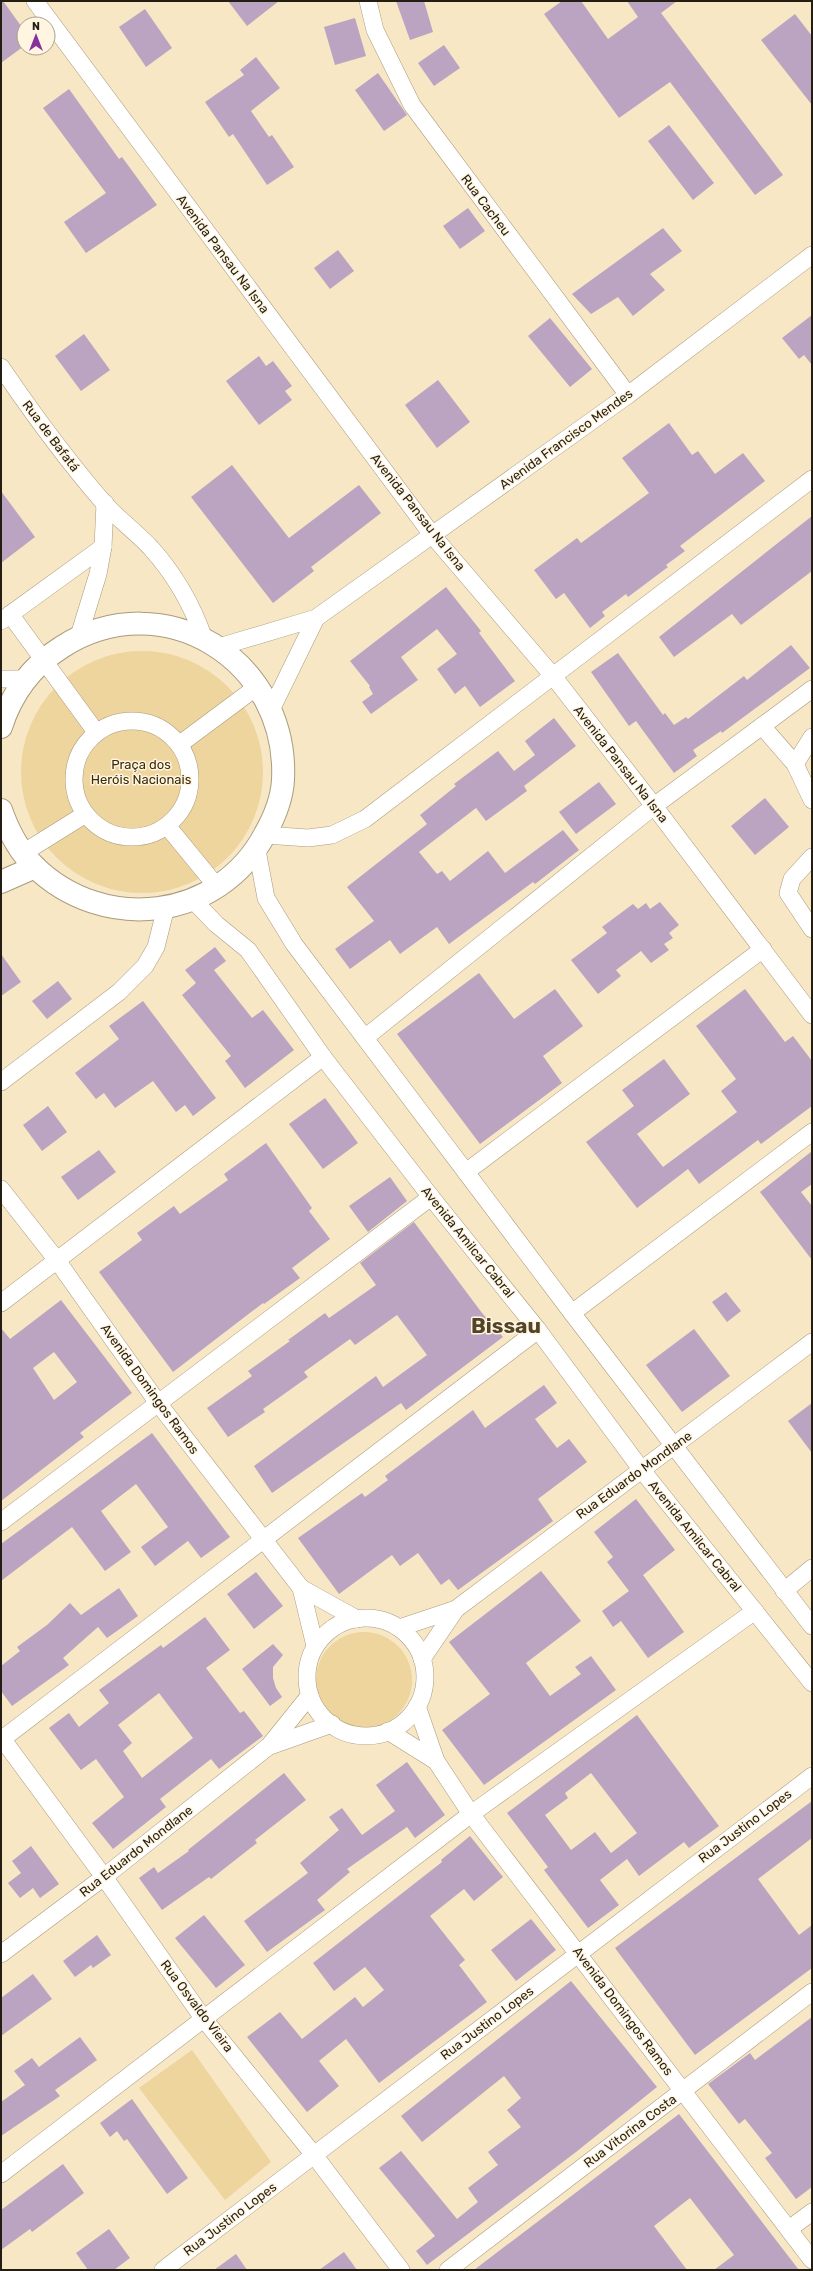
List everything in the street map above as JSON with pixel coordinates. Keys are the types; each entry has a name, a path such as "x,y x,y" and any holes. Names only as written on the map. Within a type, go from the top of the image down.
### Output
{"main road":[{"path":"1,727 7,708 25,679 44,658 79,636 103,628 129,624 155,624 174,628 212,643 240,665 258,686 271,710 282,745 283,782 274,817 261,842 239,871 218,888 193,900 151,910 109,908 69,893 29,860 3,824"},
{"path":"1,882 29,860"}],"street":[{"name":"Avenida Pansau Na Isna","path":"35,1 433,536 553,676 654,806 812,1015"},
{"name":"Rua Cacheu","path":"368,1 375,30 412,105 628,395"},
{"name":"Avenida Francisco Mendes","path":"316,618 433,536 628,395 812,254"},
{"name":"Rua de Bafatá","path":"1,367 46,433 104,503 151,549 177,580 212,643"},
{"path":"812,479 365,819 332,835 261,842 266,898 294,944 366,1037 572,1313 812,1626"},
{"path":"79,636 98,574 103,547 104,503"},
{"path":"96,732 44,658 6,617 103,547"},
{"path":"212,643 316,618"},
{"path":"271,710 316,618"},
{"path":"1,679 25,679"},
{"path":"180,744 258,686"},
{"path":"366,1037 654,806 812,689"},
{"path":"125,720 156,725 180,744 191,772 187,803 168,827 139,838 108,834 84,815 73,786 77,756 96,732 125,720"},
{"path":"762,726 795,764 812,800"},
{"path":"795,764 812,737"},
{"path":"29,860 84,815"},
{"path":"168,827 218,888"},
{"path":"812,858 792,879 788,893 812,929"},
{"name":"Avenida Amilcar Cabral","path":"193,900 216,924 248,950 323,1057 431,1197 538,1330 641,1469 812,1684"},
{"path":"1,1082 119,992 145,966 156,947 166,906"},
{"path":"466,1172 763,949"},
{"path":"1,1302 323,1057"},
{"path":"572,1313 812,1132"},
{"name":"Avenida Domingos Ramos","path":"1,1189 56,1259 158,1403 265,1540 300,1588 316,1646"},
{"path":"1,1522 431,1197"},
{"path":"2,1739 265,1540 538,1330"},
{"name":"Rua Eduardo Mondlane","path":"422,1659 456,1609 812,1342"},
{"path":"784,1591 812,1568"},
{"name":"Avenida Domingos Ramos","path":"300,1588 357,1619"},
{"name":"Rua Eduardo Mondlane","path":"399,1628 456,1609"},
{"path":"1,2174 471,1814 755,1611"},
{"path":"372,1618 386,1621 399,1628 411,1639 422,1659 425,1683 417,1706 402,1723 388,1731 373,1735 359,1735 344,1731 332,1724 316,1709 310,1695 307,1678 309,1662 316,1646 324,1635 339,1624 357,1619 372,1618"},
{"name":"Rua Eduardo Mondlane","path":"1,1954 104,1877 269,1746 310,1695"},
{"name":"Avenida Domingos Ramos","path":"417,1706 436,1761 471,1814 579,1953 812,2260"},
{"name":"Rua Eduardo Mondlane","path":"269,1746 332,1724"},
{"name":"Avenida Domingos Ramos","path":"388,1731 436,1761"},
{"name":"Rua Osvaldo Vieira","path":"2,1739 104,1877 203,2018 314,2155 402,2270"},
{"name":"Rua Justino Lopes","path":"163,2270 812,1776"},
{"name":"Rua Vitorina Costa","path":"448,2270 812,1992"},
{"path":"788,2229 812,2212"}],"green space":[{"name":"Praça dos Heróis Nacionais","path":"130,651 154,651 177,656 199,665 219,678 228,686 243,705 254,726 261,748 263,772 261,796 254,818 243,839 228,858 219,866 199,879 177,888 154,893 130,893 107,888 85,879 65,866 48,849 35,829 26,807 21,784 21,760 26,737 35,715 48,695 65,678 85,665 107,656"},
{"path":"364,1632 382,1635 398,1646 409,1662 412,1680 409,1698 398,1714 382,1725 364,1728 346,1725 330,1714 319,1698 316,1680 319,1662 330,1646 346,1635"},
{"path":"192,2050 271,2162 225,2200 139,2088"}],"building":[{"path":"1,1 3,1 16,19 16,52 1,63"},
{"path":"228,1 279,1 247,26"},
{"path":"396,1 424,1 433,32 410,40"},
{"path":"562,1 581,1 608,39 638,17 627,1 677,1 661,13 783,175 755,195 670,82 619,118 544,14"},
{"path":"145,9 172,48 146,67 119,27"},
{"path":"795,14 812,36 812,105 761,40"},
{"path":"355,18 366,56 335,65 324,27"},
{"path":"444,45 460,68 434,86 418,63"},
{"path":"256,57 280,88 251,111 269,137 272,135 294,167 267,185 233,134 229,137 205,102 244,75 240,70"},
{"path":"378,73 407,115 384,131 355,90"},
{"path":"69,89 119,159 122,157 157,205 86,253 64,222 106,193 43,108"},
{"path":"669,125 714,183 693,200 648,141"},
{"path":"468,208 485,231 460,249 443,226"},
{"path":"663,228 682,251 650,274 665,290 633,316 618,297 591,314 572,294"},
{"path":"338,250 354,271 330,289 314,268"},
{"path":"812,315 812,365 804,355 799,359 782,338"},
{"path":"550,318 592,369 570,387 528,336"},
{"path":"84,334 110,370 81,391 55,356"},
{"path":"259,356 266,366 273,361 292,386 285,391 292,400 259,425 226,381"},
{"path":"438,380 470,422 437,448 405,405"},
{"path":"669,423 692,455 698,451 715,474 743,453 765,481 680,546 685,551 666,565 668,567 628,597 626,594 602,612 605,616 590,628 564,593 556,599 534,570 577,538 581,543 649,493 622,458"},
{"path":"232,465 289,538 359,485 381,513 311,567 314,571 273,603 191,497"},
{"path":"1,491 35,537 1,563"},
{"path":"812,516 812,571 741,625 732,614 674,657 659,637"},
{"path":"446,587 481,631 479,633 515,681 480,707 465,686 455,694 437,669 457,654 437,629 401,657 418,680 371,714 362,702 373,694 369,687 370,686 350,661"},
{"path":"791,645 810,668 722,733 721,731 693,750 697,756 674,773 636,721 629,726 591,672 618,653 663,715 665,713 674,725 686,717 688,719 744,676 747,680"},
{"path":"554,718 576,746 524,786 527,791 486,821 476,808 419,852 437,874 442,871 450,881 488,851 505,873 563,830 579,850 535,884 533,882 449,944 437,927 400,954 390,940 350,969 335,949 374,921 347,887 427,824 420,815 456,786 454,784 498,751 514,771 535,755 525,741"},
{"path":"599,782 616,804 576,834 559,812"},
{"path":"765,798 789,827 755,855 731,826"},
{"path":"660,902 679,925 669,933 673,938 664,944 669,950 651,963 641,951 616,970 621,976 598,994 571,960 607,933 602,927 633,904 638,909 646,903 650,909"},
{"path":"215,947 226,961 214,970 252,1018 263,1010 294,1050 245,1088 225,1061 231,1056 182,995 196,983 185,970"},
{"path":"1,954 21,982 1,996"},
{"path":"479,973 514,1019 555,989 583,1026 543,1056 562,1083 480,1144 397,1034"},
{"path":"58,981 72,999 47,1019 32,1001"},
{"path":"745,989 785,1042 793,1036 812,1061 812,1106 761,1144 758,1140 699,1184 688,1169 637,1208 586,1142 634,1106 622,1090 664,1059 690,1094 637,1134 663,1167 737,1112 721,1091 736,1079 696,1026"},
{"path":"143,1001 216,1098 193,1116 185,1105 176,1112 153,1081 115,1108 104,1093 96,1099 75,1073 119,1039 109,1026"},
{"path":"325,1098 358,1143 323,1169 289,1124"},
{"path":"48,1106 67,1132 42,1151 23,1125"},
{"path":"266,1143 312,1208 309,1211 330,1239 292,1268 300,1278 264,1304 263,1303 173,1372 99,1272 142,1240 137,1233 174,1206 180,1214 228,1180 224,1174"},
{"path":"99,1150 116,1172 78,1200 61,1177"},
{"path":"812,1151 812,1184 801,1192 812,1206 812,1260 760,1192"},
{"path":"390,1177 407,1201 368,1232 349,1206"},
{"path":"414,1222 482,1313 503,1337 406,1410 401,1403 272,1493 254,1466 376,1376 383,1387 427,1355 397,1315 355,1345 350,1339 304,1372 308,1377 263,1409 265,1412 228,1437 207,1408 252,1376 248,1371 290,1341 288,1340 325,1313 329,1318 376,1285 360,1263"},
{"path":"726,1292 741,1311 727,1322 712,1302"},
{"path":"61,1300 132,1393 80,1433 84,1437 1,1501 1,1328 10,1339","holes":["54,1352 77,1382 54,1400 33,1368"]},
{"path":"694,1329 730,1376 682,1412 646,1365"},
{"path":"544,1385 557,1403 535,1419 557,1448 569,1439 587,1462 538,1499 553,1521 458,1590 449,1579 441,1585 418,1553 400,1566 392,1555 339,1594 298,1538 362,1493 365,1497 388,1480 385,1476 473,1410 485,1428"},
{"path":"812,1403 812,1453 788,1421"},
{"path":"152,1433 230,1537 201,1558 188,1541 155,1566 141,1547 168,1527 136,1484 101,1511 131,1552 105,1571 72,1527 1,1581 1,1544"},
{"path":"636,1499 675,1550 643,1575 684,1632 648,1658 621,1621 613,1627 602,1611 629,1591 607,1562 613,1557 594,1532"},
{"path":"541,1571 581,1621 526,1663 550,1696 581,1674 575,1667 591,1656 616,1690 484,1785 442,1730 490,1694 449,1642"},
{"path":"256,1572 283,1606 254,1629 227,1594"},
{"path":"119,1588 138,1616 107,1638 98,1627 63,1658 69,1665 12,1706 1,1691 1,1666 20,1651 17,1647 47,1625 70,1603 81,1615"},
{"path":"205,1617 230,1650 206,1668 240,1713 244,1711 263,1736 219,1769 211,1759 160,1799 166,1807 113,1849 92,1823 124,1797 96,1759 81,1770 49,1728 69,1713 79,1727 109,1703 99,1690 161,1645 163,1648","holes":["159,1693 193,1738 142,1778 123,1751 132,1743 118,1725"]},
{"path":"273,1644 283,1655 273,1667 273,1678 276,1688 282,1697 270,1706 242,1669"},
{"path":"637,1715 719,1826 689,1848 684,1842 639,1876 627,1859 600,1880 619,1905 588,1928 544,1870 548,1867 507,1813","holes":["591,1773 637,1833 611,1853 595,1832 571,1850 545,1815 568,1798 565,1793"]},
{"path":"407,1762 445,1815 415,1838 407,1827 347,1869 350,1872 317,1900 325,1910 267,1952 244,1921 308,1873 300,1863 339,1830 329,1817 342,1808 362,1835 395,1811 376,1785"},
{"path":"284,1773 306,1800 255,1840 257,1843 211,1879 209,1877 162,1910 139,1878 154,1867 158,1873 189,1851 188,1850"},
{"path":"812,1801 812,1838 758,1879 799,1935 812,1925 812,1968 695,2055 615,1948"},
{"path":"470,1836 503,1877 474,1901 464,1889 430,1916 465,1960 459,1965 487,2002 379,2083 346,2039 319,2061 339,2086 307,2112 247,2037 280,2012 302,2039 355,1997 363,2007 384,1990 365,1967 334,1991 313,1963 442,1862 441,1860"},
{"path":"31,1846 59,1884 40,1898 33,1888 20,1898 8,1883 21,1873 12,1861"},
{"path":"204,1915 245,1965 216,1988 175,1938"},
{"path":"531,1919 556,1950 516,1981 491,1950"},
{"path":"97,1935 111,1955 93,1968 91,1965 75,1977 63,1961"},
{"path":"33,1974 52,1999 1,2036 1,1998"},
{"path":"571,1981 657,2087 576,2152 427,2265 416,2251 435,2236 379,2168 401,2151 457,2219 478,2202 468,2188 498,2165 488,2152 521,2127 507,2110 521,2098 504,2076 422,2142 401,2116"},
{"path":"812,2017 812,2187 796,2199 765,2158 772,2153 745,2119 739,2124 708,2084 750,2053 755,2060"},
{"path":"80,2037 97,2060 55,2090 60,2096 1,2136 1,2102 25,2085 14,2071 32,2058 39,2067"},
{"path":"132,2099 188,2178 167,2194 127,2139 124,2141 117,2131 110,2137 100,2123"},
{"path":"679,2114 799,2270 714,2270 734,2255 690,2198 654,2226 687,2270 474,2270"},
{"path":"63,2164 84,2193 32,2232 30,2229 1,2250 1,2210"},
{"path":"109,2229 130,2258 114,2270 88,2270 76,2253"},
{"path":"344,2252 357,2270 319,2270"},
{"path":"236,2254 247,2270 214,2270"}],"district":[{"name":"Bissau","path":"506,1325"}]}
